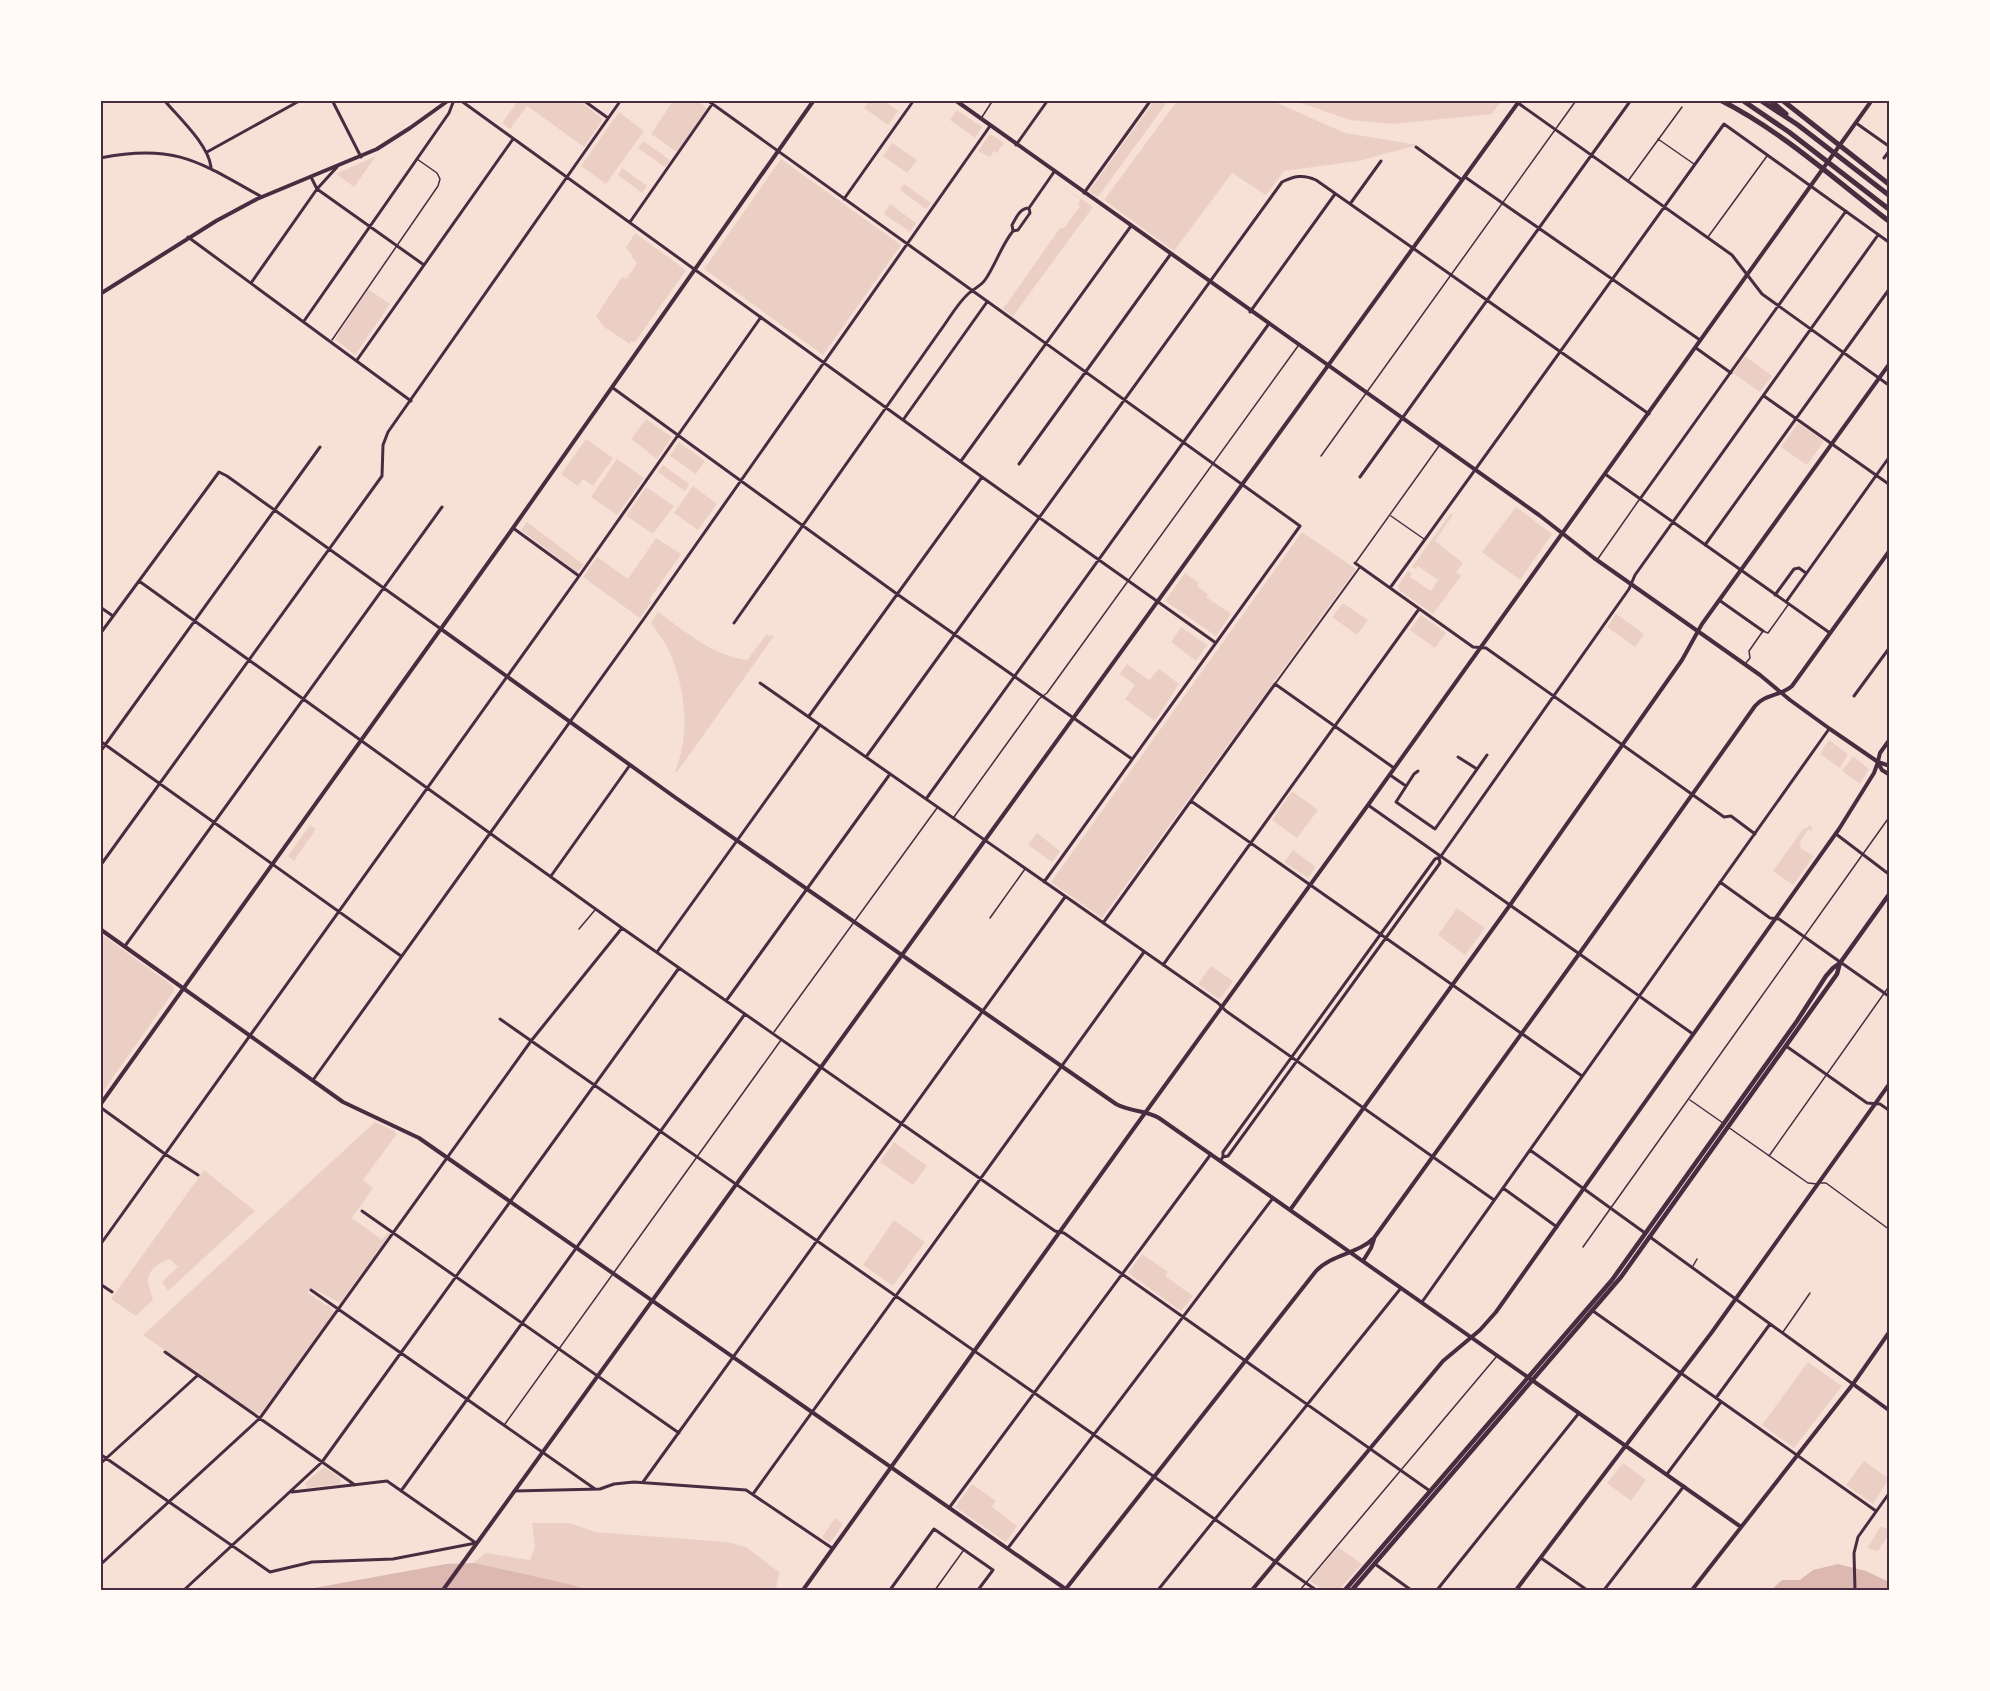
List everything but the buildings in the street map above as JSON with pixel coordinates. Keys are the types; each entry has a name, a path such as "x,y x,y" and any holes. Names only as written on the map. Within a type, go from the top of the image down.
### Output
{"highway":[{"path":"1720,100 1743,112 1890,222"},
{"path":"1742,100 1815,152 1890,210"},
{"path":"1760,100 1798,125 1890,196"},
{"path":"1770,100 1798,125"},
{"path":"1782,100 1890,185"}],"main road":[{"path":"100,294 229,213 262,197 361,157 403,133 449,100"},
{"path":"100,1106 613,388 814,100"},
{"path":"955,100 1563,533 1630,584 1745,664 1830,729 1878,762 1890,766"},
{"path":"802,1590 1812,187 1870,101"},
{"path":"443,1590 1519,102"},
{"path":"1290,1210 1510,905 1683,660 1698,631 1719,600 1890,363"},
{"path":"100,929 348,1105 416,1136 1066,1590 1319,1268 1328,1260 1368,1243 1374,1238 1757,703 1791,688 1890,550"},
{"path":"441,629 630,765 1116,1104 1160,1118 1221,1159 1349,1252 1741,1527"},
{"path":"1252,1590 1449,1355 1496,1312 1835,834 1874,773 1880,753 1890,739"},
{"path":"1878,762 1882,770 1890,775"},
{"path":"1726,1125 1826,976 1840,963 1890,893"},
{"path":"1352,1590 1606,1287 1839,972 1840,963"},
{"path":"1516,1590 1735,1300 1890,1083"},
{"path":"1345,1590 1530,1378 1593,1311 1621,1276 1647,1234"},
{"path":"1363,1261 1374,1238"},
{"path":"1692,1590 1853,1384 1890,1331"},
{"path":"1853,1384 1890,1411"}],"street":[{"path":"100,104 103,100"},
{"path":"164,100 207,152 211,167"},
{"path":"207,152 301,100"},
{"path":"333,100 361,157"},
{"path":"304,321 450,112 454,100"},
{"path":"460,100 1216,643"},
{"path":"584,100 608,118"},
{"path":"100,866 382,476 384,439 621,100"},
{"path":"706,100 1300,526 1044,882"},
{"path":"630,223 715,100"},
{"path":"844,199 914,100"},
{"path":"1016,145 1048,100"},
{"path":"1084,193 1151,100"},
{"path":"1360,477 1631,100"},
{"path":"1519,102 1591,156 1736,258 1760,293 1890,386"},
{"path":"1856,123 1890,148 1884,158"},
{"path":"1390,588 1724,124 1890,243"},
{"path":"313,1080 741,481 990,126"},
{"path":"357,360 513,139"},
{"path":"1416,147 1701,341"},
{"path":"100,158 129,153 163,153 184,157 211,167 262,197"},
{"path":"1350,204 1381,161"},
{"path":"251,283 317,189 338,166"},
{"path":"1012,231 1018,230 1022,225 1030,213 1029,208 1054,172"},
{"path":"866,757 1282,182 1294,176 1309,177 1350,204 1649,414"},
{"path":"311,177 317,189 424,265"},
{"path":"1250,312 1335,194"},
{"path":"734,623 947,322 990,273 1012,231 1012,225 1024,208 1029,208"},
{"path":"1640,499 1846,211"},
{"path":"960,461 1131,226"},
{"path":"1221,1159 1222,1152 1380,934 1435,859 1440,857 1627,591 1632,578 1878,235"},
{"path":"188,237 411,401"},
{"path":"1019,464 1170,255"},
{"path":"1705,545 1890,288"},
{"path":"903,420 987,302"},
{"path":"100,1245 679,436 761,317"},
{"path":"926,799 1268,325"},
{"path":"1696,348 1731,373"},
{"path":"613,388 897,594 1132,759"},
{"path":"1764,396 1890,485"},
{"path":"100,752 320,447"},
{"path":"1787,603 1890,456"},
{"path":"100,634 219,472 441,629"},
{"path":"1605,474 1830,633"},
{"path":"808,717 982,477"},
{"path":"125,946 442,507"},
{"path":"513,528 579,576"},
{"path":"1355,563 1473,647 1486,648 1724,817 1731,816 1755,834"},
{"path":"1103,923 1360,567"},
{"path":"1775,595 1794,569 1799,568 1806,573"},
{"path":"139,581 596,910 1054,1231 1059,1232 1122,1274 1430,1491"},
{"path":"1719,600 1763,631"},
{"path":"100,607 114,616"},
{"path":"1163,964 1419,609"},
{"path":"1854,696 1890,647"},
{"path":"760,682 1163,964 1494,1200"},
{"path":"1275,684 1394,768"},
{"path":"657,952 820,725"},
{"path":"1422,1302 1830,729"},
{"path":"100,741 401,956"},
{"path":"1418,771 1396,802 1435,829 1487,755"},
{"path":"1458,757 1477,769"},
{"path":"551,876 630,765"},
{"path":"726,1001 890,774"},
{"path":"1390,775 1406,786"},
{"path":"1191,801 1582,1076"},
{"path":"1368,805 1693,1034"},
{"path":"1835,834 1890,875"},
{"path":"1221,1159 1228,1156 1297,1061 1440,863 1440,857"},
{"path":"1720,882 1770,918 1804,937 1890,997"},
{"path":"643,1482 1065,897"},
{"path":"100,1565 260,1418 531,1041 622,928"},
{"path":"753,1494 1144,952"},
{"path":"184,1590 322,1462 679,968"},
{"path":"401,1491 745,1014"},
{"path":"500,1019 1316,1590"},
{"path":"1785,1046 1867,1103 1880,1104 1890,1111"},
{"path":"100,1106 165,1154 198,1175"},
{"path":"1530,1150 1853,1384"},
{"path":"949,1508 1211,1154"},
{"path":"1503,1188 1557,1227"},
{"path":"1007,1549 1273,1198"},
{"path":"362,1211 679,1433"},
{"path":"100,1284 112,1292"},
{"path":"1158,1590 1401,1288"},
{"path":"311,1290 596,1489"},
{"path":"1593,1311 1876,1511"},
{"path":"1716,1398 1770,1324"},
{"path":"165,1352 355,1485"},
{"path":"100,1464 198,1375"},
{"path":"1667,1474 1721,1402"},
{"path":"1437,1590 1579,1413"},
{"path":"100,1454 270,1572 312,1562 393,1559 477,1544"},
{"path":"290,1492 387,1481 477,1544"},
{"path":"514,1491 596,1489 623,1482 744,1490 833,1548"},
{"path":"1604,1590 1684,1486"},
{"path":"1855,1590 1856,1541 1890,1492"},
{"path":"890,1590 934,1529 993,1570 978,1590"},
{"path":"1540,1558 1587,1590"},
{"path":"1375,1564 1411,1590"}],"lane":[{"path":"980,118 993,100"},
{"path":"1321,456 1575,102"},
{"path":"1628,181 1682,106"},
{"path":"1658,139 1694,165"},
{"path":"1708,238 1767,155"},
{"path":"331,341 438,186 440,179 437,173 417,159"},
{"path":"953,818 1298,345"},
{"path":"1355,563 1440,446"},
{"path":"1597,560 1640,499"},
{"path":"1390,515 1425,540"},
{"path":"1745,664 1750,658 1749,651 1763,631 1768,633 1787,603"},
{"path":"773,1034 938,807"},
{"path":"1583,1247 1890,816"},
{"path":"990,918 1026,869"},
{"path":"579,929 596,910"},
{"path":"1768,1156 1890,985"},
{"path":"504,1425 781,1040"},
{"path":"1689,1099 1808,1184 1826,1183 1890,1230"},
{"path":"1692,1267 1697,1259"},
{"path":"1782,1333 1810,1293"},
{"path":"1300,1590 1497,1355"},
{"path":"935,1590 964,1550"}],"shaded area":[{"path":"518,101 580,101 603,119 584,147 527,106 510,129 502,123"},
{"path":"673,101 698,101 707,108 677,152 651,134"},
{"path":"869,101 884,101 898,111 888,125 864,108"},
{"path":"1154,101 1168,101 1098,197 1089,191"},
{"path":"1177,101 1273,101 1345,133 1418,145 1358,161 1284,171 1266,195 1232,173 1174,251 1104,200"},
{"path":"1295,101 1501,101 1492,114 1393,124 1350,120"},
{"path":"957,110 982,127 975,138 950,120"},
{"path":"619,112 644,131 606,184 581,166"},
{"path":"989,135 1004,143 997,153 994,151 990,157 978,151"},
{"path":"643,141 670,160 665,167 638,148"},
{"path":"892,143 917,160 907,173 883,156"},
{"path":"376,156 354,187 336,174"},
{"path":"781,159 901,245 823,355 704,269"},
{"path":"622,168 647,186 642,193 618,175"},
{"path":"1058,183 1093,207 1013,316 1003,309 1060,228 1064,228 1080,206 1078,204 1081,200"},
{"path":"904,184 931,203 926,209 900,190"},
{"path":"890,204 916,223 910,232 884,214"},
{"path":"635,233 686,270 635,342 631,341 630,344 604,327 596,316 622,277 626,279 636,265 636,261 626,248"},
{"path":"368,289 390,304 355,355 335,339"},
{"path":"1745,356 1772,376 1760,392 1733,373"},
{"path":"646,419 672,437 657,459 631,439"},
{"path":"1798,423 1824,441 1807,465 1781,447"},
{"path":"586,439 613,458 593,486 583,479 578,486 561,474"},
{"path":"679,442 705,461 696,474 670,456"},
{"path":"617,459 644,478 617,515 591,497"},
{"path":"663,465 689,484 685,491 658,472"},
{"path":"693,486 717,504 698,530 674,513"},
{"path":"646,487 674,506 653,534 626,516"},
{"path":"1516,507 1552,534 1520,580 1482,552"},
{"path":"1451,513 1453,515 1435,541 1463,563 1456,572 1461,576 1433,614 1399,590 1398,586 1408,571 1412,574 1410,577 1431,591 1438,580 1418,566 1415,569 1412,567"},
{"path":"527,522 584,565 577,572 521,530"},
{"path":"1302,532 1356,569 1102,918 1051,882"},
{"path":"656,538 681,554 649,600 651,602 640,618 583,577 597,557 628,579"},
{"path":"1185,573 1199,583 1197,586 1208,594 1206,597 1231,614 1216,636 1165,601"},
{"path":"1343,603 1368,620 1357,635 1332,617"},
{"path":"658,612 700,642 735,658 747,660 766,635 774,636 677,772 675,771 683,742 684,711 675,665 663,640 651,623"},
{"path":"1616,614 1644,634 1635,647 1607,627"},
{"path":"1421,615 1446,633 1435,648 1410,630"},
{"path":"1181,627 1207,645 1196,661 1171,642"},
{"path":"1127,664 1149,680 1159,669 1179,684 1155,721 1125,699 1135,685 1120,674"},
{"path":"1829,740 1848,754 1840,768 1820,754"},
{"path":"1854,757 1869,769 1860,784 1842,771"},
{"path":"1292,791 1318,810 1297,838 1272,820"},
{"path":"310,825 316,829 294,861 288,856"},
{"path":"1809,825 1813,828 1811,831 1809,829 1799,843 1800,848 1814,856 1793,885 1773,871 1804,828 1806,829"},
{"path":"1037,833 1060,851 1052,862 1028,845"},
{"path":"1293,850 1316,867 1308,878 1284,862"},
{"path":"1457,908 1485,928 1465,955 1438,935"},
{"path":"101,934 173,986 174,991 101,1094"},
{"path":"1211,966 1233,981 1221,998 1217,998 1198,984"},
{"path":"375,1122 395,1131 396,1135 363,1180 373,1188 352,1218 382,1240 387,1233 390,1234 340,1303 312,1288 308,1293 328,1305 334,1312 260,1414 255,1413 143,1335"},
{"path":"894,1142 927,1166 913,1185 880,1162"},
{"path":"204,1170 255,1211 168,1291 162,1282 178,1267 170,1259 156,1266 148,1280 153,1300 136,1316 111,1299"},
{"path":"894,1220 925,1242 893,1286 863,1265"},
{"path":"1142,1254 1168,1272 1165,1276 1193,1296 1181,1311 1128,1273"},
{"path":"1808,1362 1842,1386 1794,1448 1762,1425"},
{"path":"1864,1461 1889,1479 1873,1504 1846,1485"},
{"path":"1623,1463 1646,1480 1631,1501 1607,1483"},
{"path":"324,1467 339,1477 340,1484 307,1488 305,1483"},
{"path":"972,1484 996,1501 992,1507 1017,1526 1006,1542 955,1507"},
{"path":"835,1518 843,1524 830,1543 822,1537"},
{"path":"532,1523 570,1523 595,1532 727,1542 746,1547 780,1573 775,1590 588,1590 472,1564 486,1553 530,1560 535,1548"},
{"path":"1881,1526 1889,1530 1889,1534 1878,1551 1867,1548"},
{"path":"1338,1547 1362,1564 1339,1590 1324,1590 1310,1581"},
{"path":"474,1563 588,1590 303,1590 446,1564"},
{"path":"1838,1564 1866,1571 1889,1582 1889,1590 1771,1590 1782,1580 1800,1580 1813,1570"}]}
